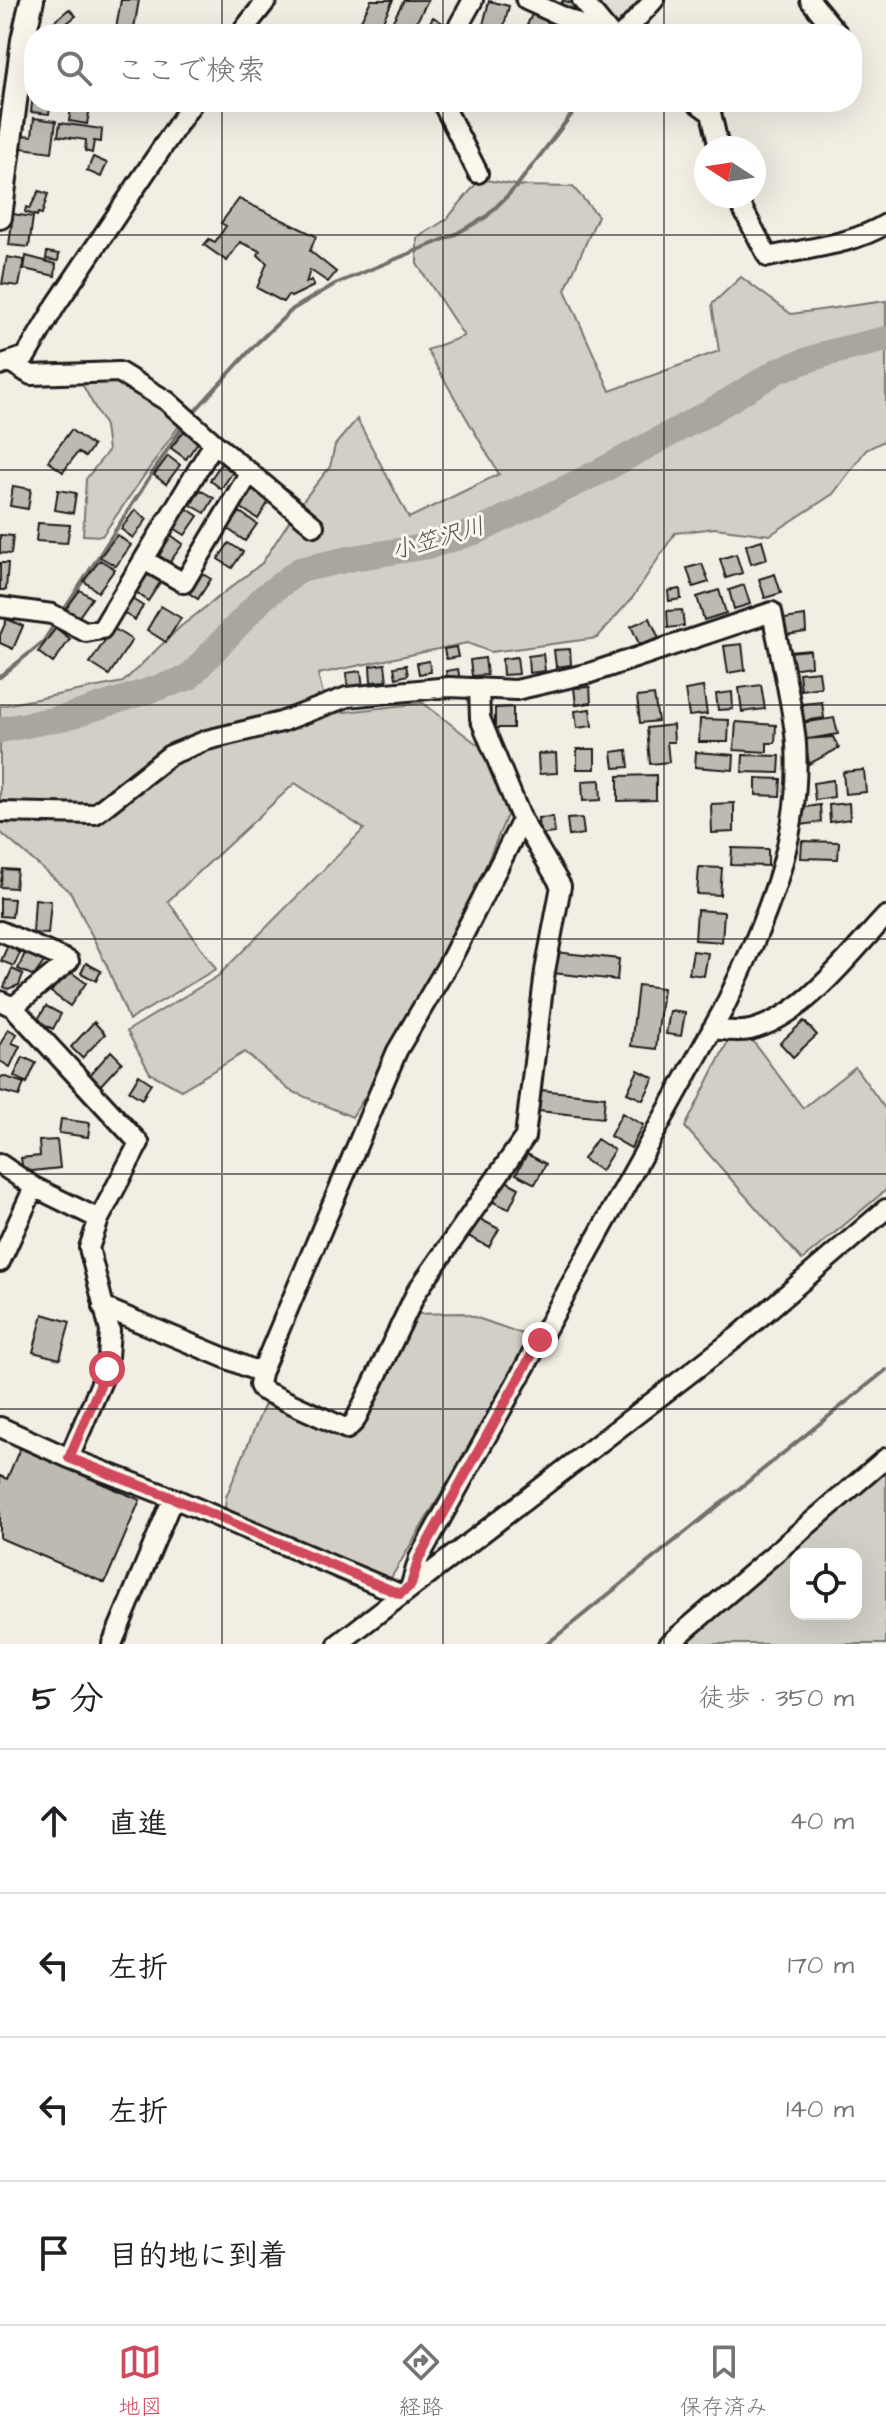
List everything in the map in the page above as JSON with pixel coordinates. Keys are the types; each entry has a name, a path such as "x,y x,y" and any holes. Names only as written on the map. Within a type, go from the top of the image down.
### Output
{"main road":[{"path":"27,24 32,0"},
{"path":"0,217 3,175 24,36"}],"street":[{"path":"248,24 267,0"},
{"path":"460,24 473,0"},
{"path":"526,0 579,24"},
{"path":"582,0 602,24"},
{"path":"632,24 654,0"},
{"path":"810,0 830,24"},
{"path":"5,363 26,356 56,305 186,112"},
{"path":"447,112 478,173"},
{"path":"710,112 716,136"},
{"path":"742,208 768,257 849,240 874,232 886,224"},
{"path":"5,363 31,375 119,372 167,401 314,526"},
{"path":"0,607 52,614 86,632 102,629 214,443"},
{"path":"144,560 184,583 250,472"},
{"path":"0,812 95,814 170,755 207,740 281,722 347,697 411,690 516,690 590,673 772,612 796,743 790,835 780,879 760,933 712,1029 419,1558 406,1590"},
{"path":"479,688 480,718 522,820 561,886 545,971 525,1137 417,1291 355,1421 347,1429 262,1390 259,1385 261,1373 397,1051 450,961 522,820"},
{"path":"712,1029 746,1032 782,1019 805,1001 886,916"},
{"path":"0,931 69,961 6,1004 139,1143 99,1219 89,1248 110,1331 107,1369 69,1458"},
{"path":"0,1164 34,1187 99,1219"},
{"path":"0,1262 6,1230 34,1187"},
{"path":"338,1644 737,1337 886,1209"},
{"path":"103,1307 261,1373"},
{"path":"0,1427 69,1458 406,1590"},
{"path":"669,1644 886,1458"},
{"path":"112,1644 173,1498"}],"shaded area":[{"path":"592,0 652,0 628,24 610,24"},
{"path":"480,179 522,186 573,187 598,216 565,290 610,391 719,351 712,304 741,277 791,314 886,301 886,440 866,450 833,494 770,535 715,528 675,533 633,597 597,638 491,652 467,643 318,674 328,714 423,703 485,750 508,813 435,986 352,1117 289,1090 245,1052 181,1090 150,1073 127,1031 218,976 364,829 295,783 168,901 216,969 129,1020 107,966 71,893 0,832 0,706 123,682 180,627 262,563 301,503 330,467 335,445 357,419 409,518 499,474 427,350 464,336 417,264 417,238 447,219"},
{"path":"126,377 181,423 102,536 83,535 86,479 108,451 105,426 81,382"},
{"path":"733,1031 746,1032 803,1108 855,1067 886,1110 886,1190 802,1260 685,1127"},
{"path":"463,1313 540,1340 471,1443 391,1578 225,1511 226,1497 266,1401 352,1438 412,1314"},
{"path":"886,1457 886,1644 669,1644"}],"building":[{"path":"121,0 139,0 135,24 117,24"},
{"path":"371,0 393,0 381,24 360,22"},
{"path":"404,0 428,0 416,24 391,24"},
{"path":"563,0 585,9 579,20 558,10"},
{"path":"489,1 509,6 504,24 483,24"},
{"path":"69,9 76,16 66,24 51,24"},
{"path":"533,12 558,24 528,24"},
{"path":"433,17 445,24 429,24"},
{"path":"70,112 89,112 87,124 69,121"},
{"path":"34,118 56,121 52,152 21,148 23,135 32,136"},
{"path":"60,123 102,129 101,142 94,141 92,153 85,151 86,140 58,136"},
{"path":"93,157 107,163 101,177 87,171"},
{"path":"39,191 48,194 42,214 38,213 37,216 25,212 26,207 30,208"},
{"path":"239,199 316,236 310,251 336,272 328,282 310,270 306,283 311,280 314,286 291,297 288,295 283,302 257,288 267,263 258,255 260,251 240,242 227,261 204,245 209,239 215,242 226,226 221,223"},
{"path":"13,214 33,217 29,247 9,245"},
{"path":"47,252 59,254 58,261 46,259"},
{"path":"26,256 56,264 55,276 24,269"},
{"path":"7,257 24,260 19,286 2,284"},
{"path":"71,430 93,446 85,457 78,452 63,472 48,461"},
{"path":"184,431 198,442 186,459 171,448"},
{"path":"168,456 180,465 166,484 154,475"},
{"path":"223,461 235,469 221,489 210,480"},
{"path":"13,486 31,489 28,509 10,506"},
{"path":"253,487 271,498 258,519 240,507"},
{"path":"58,490 76,493 73,513 55,510"},
{"path":"200,490 214,498 205,513 191,505"},
{"path":"186,508 198,516 185,535 172,527"},
{"path":"135,510 147,519 133,538 121,529"},
{"path":"240,512 257,524 245,541 228,529"},
{"path":"38,523 70,525 67,543 36,541"},
{"path":"0,535 13,536 11,554 0,553"},
{"path":"117,535 131,545 116,566 100,557"},
{"path":"171,535 183,544 169,563 157,554"},
{"path":"762,540 767,559 751,564 746,545"},
{"path":"229,543 243,552 232,568 218,559"},
{"path":"736,554 742,573 726,578 720,559"},
{"path":"100,560 115,569 98,592 84,581"},
{"path":"0,563 8,563 6,590 0,590"},
{"path":"702,564 709,582 693,587 687,568"},
{"path":"196,570 211,579 198,599 184,590"},
{"path":"149,573 161,581 148,601 136,592"},
{"path":"775,574 781,593 765,598 759,579"},
{"path":"744,585 750,604 734,609 729,590"},
{"path":"680,589 681,599 669,601 668,591"},
{"path":"80,590 92,598 78,618 66,609"},
{"path":"719,590 726,613 704,620 697,597"},
{"path":"132,599 143,606 135,620 123,613"},
{"path":"161,606 181,618 166,642 147,630"},
{"path":"682,610 684,626 668,628 667,611"},
{"path":"805,616 806,632 786,635 784,619"},
{"path":"650,618 660,641 640,646 631,626"},
{"path":"7,619 23,626 13,649 0,643"},
{"path":"56,628 70,639 53,663 38,652"},
{"path":"113,628 132,640 109,675 90,663"},
{"path":"742,644 745,670 728,673 724,646"},
{"path":"456,647 458,657 446,659 444,649"},
{"path":"570,649 571,665 556,667 554,650"},
{"path":"810,650 811,666 791,669 789,652"},
{"path":"543,654 545,671 529,673 528,656"},
{"path":"517,657 519,674 503,675 502,659"},
{"path":"485,658 487,675 472,676 470,660"},
{"path":"429,661 431,672 419,674 417,663"},
{"path":"385,664 387,681 371,682 370,666"},
{"path":"406,665 408,675 396,678 394,667"},
{"path":"458,669 460,680 448,682 446,671"},
{"path":"361,671 363,688 348,689 346,673"},
{"path":"819,671 821,687 801,690 799,673"},
{"path":"761,685 765,709 742,712 739,688"},
{"path":"590,687 591,703 576,705 574,688"},
{"path":"703,687 707,714 689,716 685,690"},
{"path":"732,692 733,709 718,710 716,694"},
{"path":"654,695 658,721 640,723 637,697"},
{"path":"822,702 824,718 804,721 802,704"},
{"path":"513,707 513,728 495,728 495,708"},
{"path":"590,709 592,726 577,728 575,711"},
{"path":"834,718 838,734 803,740 801,723"},
{"path":"700,719 729,720 728,742 699,742"},
{"path":"736,722 776,725 775,743 767,743 767,752 734,750"},
{"path":"673,725 674,742 667,742 669,762 650,764 647,728"},
{"path":"833,737 839,748 809,764 805,739"},
{"path":"577,749 595,749 595,769 577,769"},
{"path":"627,750 629,767 614,768 612,752"},
{"path":"696,752 734,755 733,770 695,767"},
{"path":"556,753 557,773 539,774 538,754"},
{"path":"743,755 780,756 779,773 742,772"},
{"path":"864,770 866,792 845,794 843,772"},
{"path":"656,775 656,800 618,801 618,776"},
{"path":"756,778 781,779 780,796 756,795"},
{"path":"600,780 601,800 583,801 582,781"},
{"path":"833,780 834,797 815,800 813,783"},
{"path":"734,803 734,832 712,833 711,804"},
{"path":"849,803 850,819 830,822 829,805"},
{"path":"820,805 821,822 801,825 799,808"},
{"path":"553,817 555,833 539,835 538,818"},
{"path":"582,818 584,834 569,836 567,819"},
{"path":"802,841 839,842 838,859 801,858"},
{"path":"732,848 768,849 768,866 731,865"},
{"path":"699,867 722,868 720,895 697,894"},
{"path":"3,869 17,870 15,888 0,887"},
{"path":"0,898 14,899 12,917 0,916"},
{"path":"35,899 51,901 48,934 33,933"},
{"path":"697,910 724,912 722,942 695,940"},
{"path":"8,945 20,953 14,966 1,961"},
{"path":"693,951 708,953 704,976 689,974"},
{"path":"555,952 619,959 617,980 553,973"},
{"path":"25,953 44,962 34,976 18,969"},
{"path":"86,963 101,971 96,981 81,973"},
{"path":"12,969 23,974 19,985 8,989 4,987"},
{"path":"68,970 86,983 70,1006 51,992"},
{"path":"638,985 663,988 656,1049 631,1046"},
{"path":"46,1006 61,1014 53,1029 37,1021"},
{"path":"670,1011 685,1013 681,1036 666,1034"},
{"path":"804,1021 817,1035 793,1057 780,1043"},
{"path":"94,1022 105,1034 82,1058 71,1047"},
{"path":"8,1029 17,1034 12,1043 20,1046 10,1067 0,1061 0,1045"},
{"path":"111,1051 122,1062 99,1087 89,1076"},
{"path":"23,1057 36,1063 27,1083 14,1076"},
{"path":"638,1070 654,1078 643,1100 627,1093"},
{"path":"139,1075 151,1083 142,1099 129,1091"},
{"path":"3,1076 24,1083 19,1096 0,1091 0,1078"},
{"path":"541,1090 605,1097 603,1118 539,1111"},
{"path":"622,1113 643,1125 631,1148 610,1136"},
{"path":"61,1119 90,1123 88,1137 59,1133"},
{"path":"597,1139 614,1150 601,1171 583,1159"},
{"path":"57,1140 60,1168 23,1172 21,1158 40,1156 39,1141"},
{"path":"527,1154 546,1164 535,1184 516,1174"},
{"path":"504,1180 519,1188 509,1209 493,1202"},
{"path":"478,1218 499,1229 489,1247 468,1236"},
{"path":"43,1314 70,1322 60,1359 33,1352"},
{"path":"20,1448 140,1500 105,1583 0,1538 0,1476 7,1479"}],"waterway":[{"path":"644,24 653,14"},
{"path":"192,414 293,309 335,284 452,236 486,217 516,187 573,112"},
{"name":"小笠沢川","path":"0,730 67,717 188,678 264,597 300,570 429,546 478,531 601,471 779,370 828,353 886,339"},
{"path":"61,615 184,424"},
{"path":"0,677 43,642 56,622"},
{"path":"547,1644 886,1370"}],"route":[{"path":"107,1369 69,1458 173,1498 400,1594 411,1585 419,1558 540,1340"}]}
